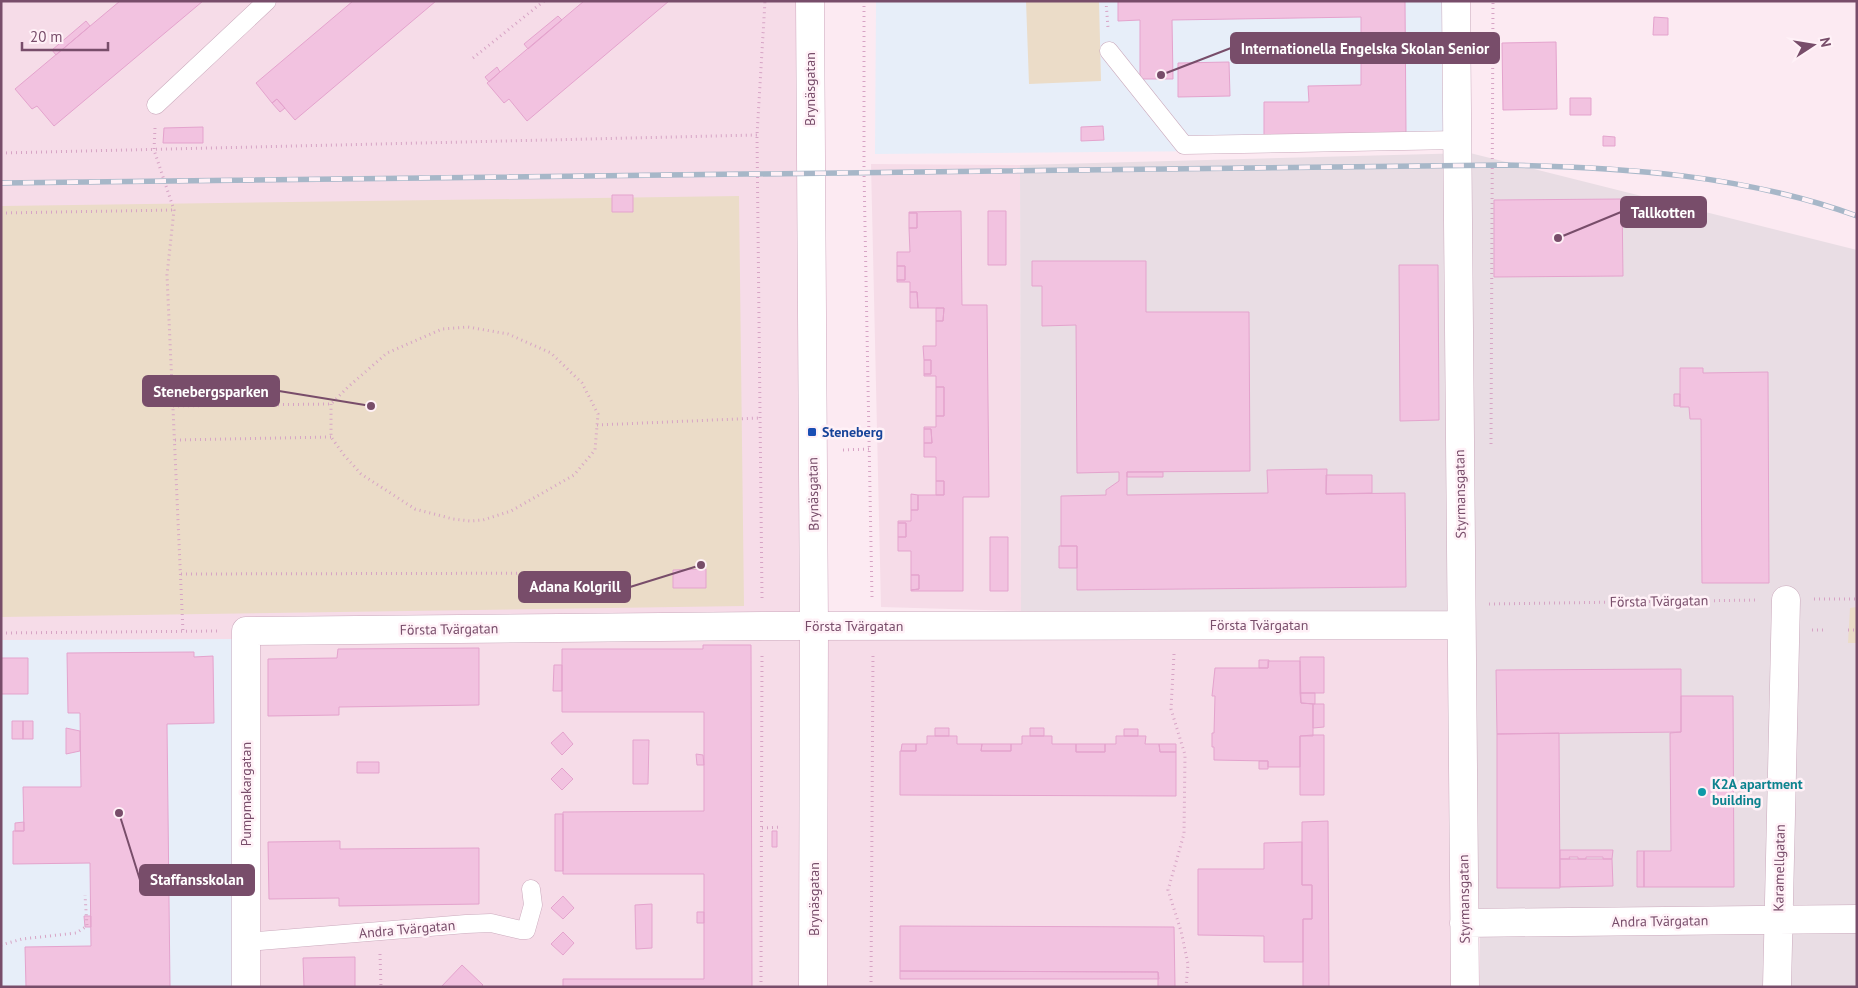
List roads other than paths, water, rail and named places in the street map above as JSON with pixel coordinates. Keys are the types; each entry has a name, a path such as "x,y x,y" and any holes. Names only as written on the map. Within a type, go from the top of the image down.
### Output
{"street":[{"name":"Brynäsgatan","path":"810,1 814,627 813,987"},
{"name":"Styrmansgatan","path":"1456,1 1465,987"},
{"name":"Karamellgatan","path":"1777,987 1786,600"},
{"name":"Första Tvärgatan","path":"246,631 762,626 1175,626 1461,615"},
{"name":"Pumpmakargatan","path":"246,631 246,987"},
{"name":"Andra Tvärgatan","path":"1464,923 1857,919"}],"lane":[{"path":"156,105 267,1"},
{"path":"1109,51 1184,145 1458,140"},
{"name":"Andra Tvärgatan","path":"246,942 491,923 526,930 533,905 531,889"}],"railway":[{"path":"1,183 1505,165 1638,171 1727,182 1814,202 1857,216"}],"place":[{"name":"Internationella Engelska Skolan Senior","path":"1161,75"},
{"name":"Tallkotten","path":"1558,238"},
{"name":"Stenebergsparken","path":"371,406"},
{"name":"Steneberg","path":"812,432"},
{"name":"Adana Kolgrill","path":"701,565"},
{"name":"K2A apartment building","path":"1702,792"},
{"name":"Staffansskolan","path":"119,813"}]}
